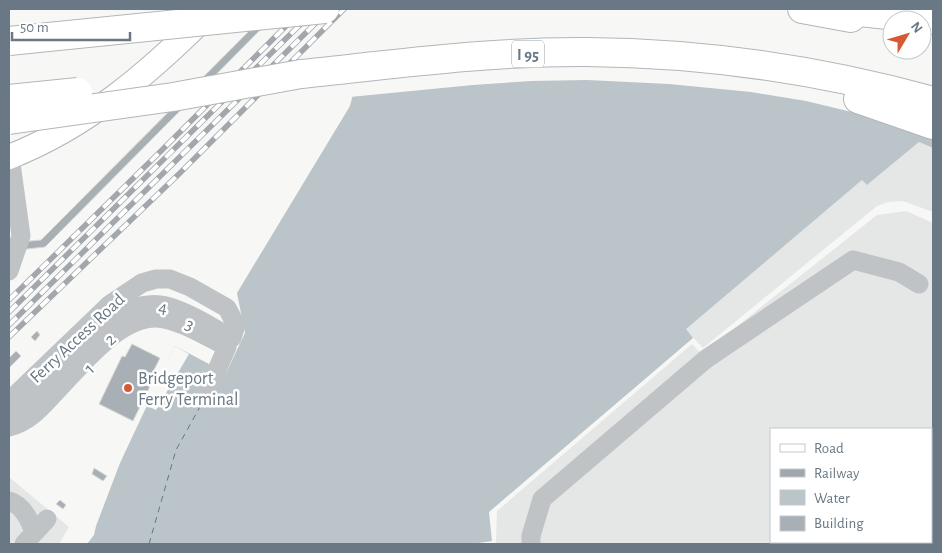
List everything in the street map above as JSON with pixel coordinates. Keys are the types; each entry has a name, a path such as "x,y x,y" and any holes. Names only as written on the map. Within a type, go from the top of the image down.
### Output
{"highway":[{"path":"9,41 324,9"},
{"path":"802,9 882,24"},
{"path":"833,9 933,20"},
{"name":"I 95","path":"9,99 131,87 301,74 471,57 558,52 662,55 755,64 867,84 933,101"},
{"path":"755,64 933,125"},
{"path":"9,120 173,97 301,74"}],"main road":[{"path":"9,156 61,132 111,101 179,42 213,9"}],"lane":[{"path":"9,156 21,236 9,271"},
{"path":"531,544 531,536 542,499 706,359 853,260 899,272 919,284"},
{"name":"Ferry Access Road","path":"9,401 110,305 131,289 156,279 170,279 190,287 231,313 236,325 205,397"},
{"name":"4","path":"9,414 24,404 100,326 129,309 146,305 165,306 181,312 229,343"},
{"name":"3","path":"9,422 29,410 103,334 123,320 149,312 171,314 229,343"},
{"name":"2","path":"9,427 17,425 35,413 108,339 122,329 151,319 179,324 229,343"},
{"name":"1","path":"9,433 21,432 40,419 124,336 146,327 166,328 179,324"},
{"path":"9,501 13,502 29,518 29,538"},
{"path":"29,538 47,518"}],"shaded area":[{"path":"919,142 933,148 933,212 903,201 888,202 877,206 703,348 685,329 862,180 867,185"},
{"path":"906,211 933,223 933,544 494,544 496,543 497,511 692,344 702,354 877,215"},
{"path":"9,477 69,527 59,544 9,544"}],"water":[{"path":"375,9 933,9 933,148 919,142 867,185 862,180 686,329 693,338 489,512 492,541 471,544 67,544 96,526 120,463 175,346 226,373 245,333 237,293 350,106"}],"pier":[{"path":"373,9 933,9 933,139 860,114 806,101 751,92 669,84 587,80 473,85 350,97"},
{"path":"175,346 189,354 156,410 146,405"},
{"path":"91,526 96,526 94,535 87,544 64,544 69,539"}],"building":[{"path":"271,9 281,9 45,247 9,251 9,243 41,240"},
{"path":"37,331 40,335 35,341 31,337"},
{"name":"Bridgeport Ferry Terminal","path":"132,344 160,358 154,370 157,372 133,421 99,404 122,356 125,357"},
{"path":"16,351 21,356 9,368 9,358"},
{"path":"94,468 107,476 103,481 92,474"},
{"path":"60,500 66,505 63,509 56,504"}],"ferry route":[{"path":"149,544 176,450 201,405"}],"railway":[{"path":"9,300 303,9"},
{"path":"9,312 316,9"},
{"path":"9,325 330,9"},
{"path":"9,337 181,172 344,9"}],"place":[{"name":"Bridgeport Ferry Terminal","path":"128,388"}]}
